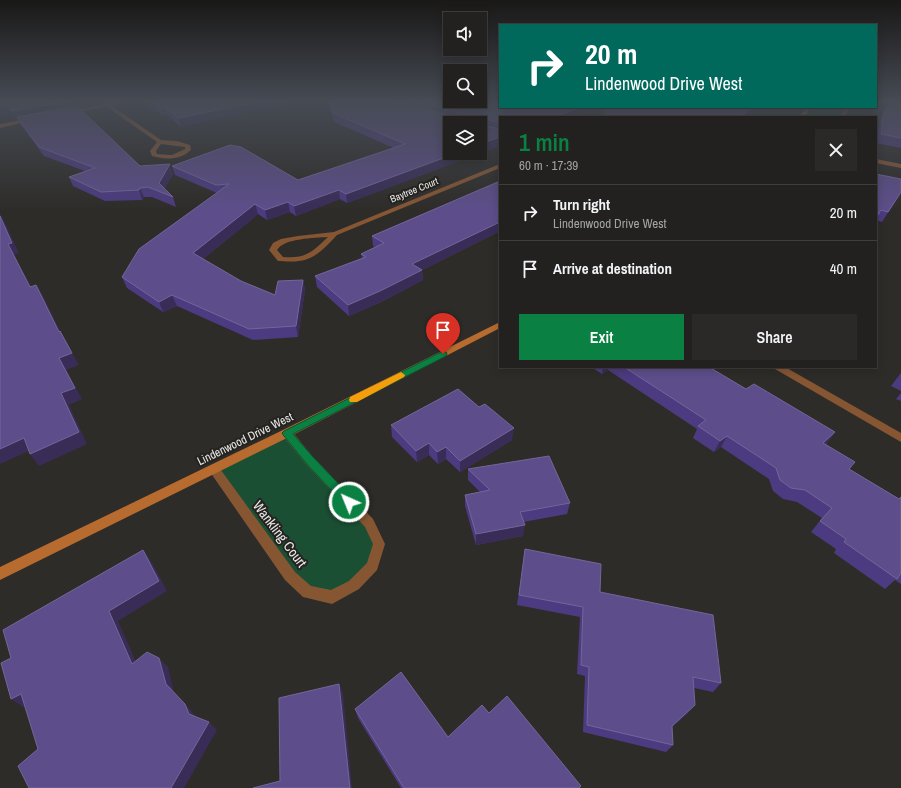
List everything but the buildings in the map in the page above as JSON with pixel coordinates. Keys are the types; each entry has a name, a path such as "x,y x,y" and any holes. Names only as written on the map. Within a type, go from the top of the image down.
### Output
{"street":[{"path":"154,138 160,142 184,144 188,146 188,150 178,156 161,157 154,155 152,151 160,142"},
{"path":"877,160 901,166"},
{"name":"Baytree Court","path":"335,234 315,254 298,260 281,259 273,250 276,245 284,241 335,234 499,166"},
{"name":"Lindenwood Drive West","path":"0,574 287,433 499,326"},
{"path":"780,368 901,438"},
{"name":"Wankling Court","path":"214,469 290,576 308,592 332,597 354,585 372,566 379,544 369,523 309,460 287,433"}],"green space":[{"path":"287,433 379,544 372,566 332,597 308,592 214,469"}],"slow traffic":[{"path":"353,400 401,375"}],"route":[{"path":"349,502 309,460 287,433 443,354"}]}
